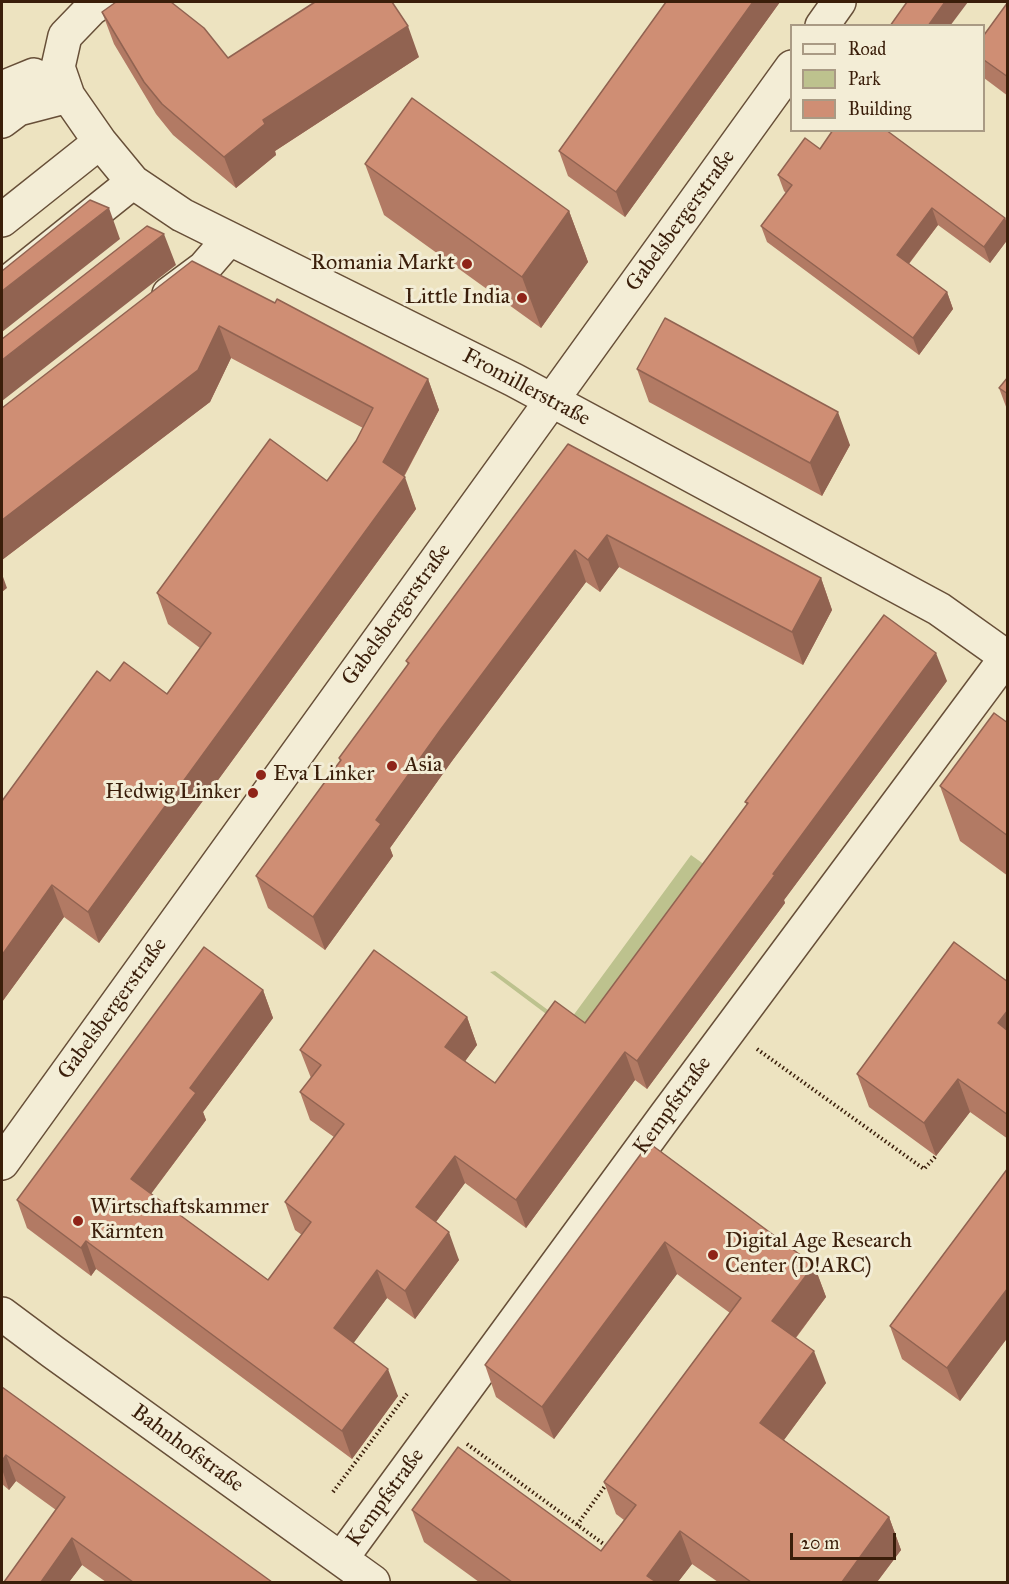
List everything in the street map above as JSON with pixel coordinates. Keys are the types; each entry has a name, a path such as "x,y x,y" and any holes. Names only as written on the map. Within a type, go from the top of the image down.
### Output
{"street":[{"path":"68,96 58,67 65,36 101,2"},
{"path":"823,24 839,2"},
{"name":"Gabelsbergerstraße","path":"2,1163 790,70"},
{"path":"2,87 34,75 68,96"},
{"path":"2,121 18,109 68,96"},
{"name":"Fromillerstraße","path":"68,96 100,142 170,224 229,239 514,380 939,609 1007,657"},
{"path":"2,220 100,142"},
{"path":"2,287 133,182"},
{"path":"151,309 204,268 229,239"},
{"name":"Kempfstraße","path":"341,1559 729,1029 1007,657"},
{"name":"Bahnhofstraße","path":"2,1314 373,1582"}],"path":[{"path":"729,1029 924,1169 936,1156"},
{"path":"333,1492 407,1394"},
{"path":"440,1424 612,1551"},
{"path":"577,1525 611,1479"}],"green space":[{"path":"691,855 712,870 585,1043 490,972 495,971 567,1024"}],"building":[{"path":"116,2 171,2 204,28 228,58 315,2 392,2 408,26 263,120 265,124 224,157 162,104 144,82 102,12"},
{"path":"666,2 753,2 616,192 559,151"},
{"path":"907,2 945,2 929,24 891,24"},
{"path":"1008,2 1008,77 985,61 985,34"},
{"path":"412,98 569,211 522,277 365,164"},
{"path":"832,132 889,132 1005,218 984,247 932,208 897,255 947,292 913,338 761,226 792,185 778,175 805,138 820,149"},
{"path":"90,200 109,208 2,291 2,271"},
{"path":"147,226 164,234 2,360 2,339"},
{"path":"192,261 275,303 277,299 428,379 383,462 405,477 88,912 52,885 2,955 2,801 97,671 110,681 124,662 167,694 211,633 157,593 270,439 327,481 356,441 373,408 219,326 198,370 2,520 2,408"},
{"path":"665,318 838,412 810,463 637,369"},
{"path":"1008,377 1008,394 999,388"},
{"path":"568,444 821,578 792,632 607,535 588,560 575,550 376,820 381,824 313,917 256,876 409,663 406,661"},
{"path":"884,615 936,653 637,1061 625,1052 516,1200 455,1156 416,1207 449,1232 405,1291 377,1270 334,1328 388,1369 342,1431 86,1241 81,1248 17,1200 204,947 263,990 190,1088 196,1093 131,1179 268,1280 311,1222 285,1202 344,1124 300,1092 321,1065 300,1050 374,950 467,1017 445,1047 495,1083 555,1001 585,1023"},
{"path":"994,713 1008,723 1008,836 940,786"},
{"path":"954,942 1008,982 1008,1010 998,1023 1008,1031 1008,1115 958,1079 924,1123 857,1074"},
{"path":"649,1143 814,1265 772,1321 814,1351 760,1423 889,1517 842,1582 751,1582 680,1531 647,1576 656,1582 512,1582 412,1510 458,1447 601,1551 636,1505 604,1482 741,1298 665,1242 542,1407 485,1365"},
{"path":"1008,1168 1008,1288 947,1368 890,1326"},
{"path":"2,1387 272,1582 133,1582 72,1538 41,1582 4,1582 65,1497 6,1455 2,1461"}],"place":[{"name":"Romania Markt","path":"467,264"},
{"name":"Little India","path":"522,298"},
{"name":"Asia","path":"392,766"},
{"name":"Eva Linker","path":"261,775"},
{"name":"Hedwig Linker","path":"253,793"},
{"name":"Wirtschaftskammer Kärnten","path":"78,1221"},
{"name":"Digital Age Research Center (D!ARC)","path":"713,1255"}]}
